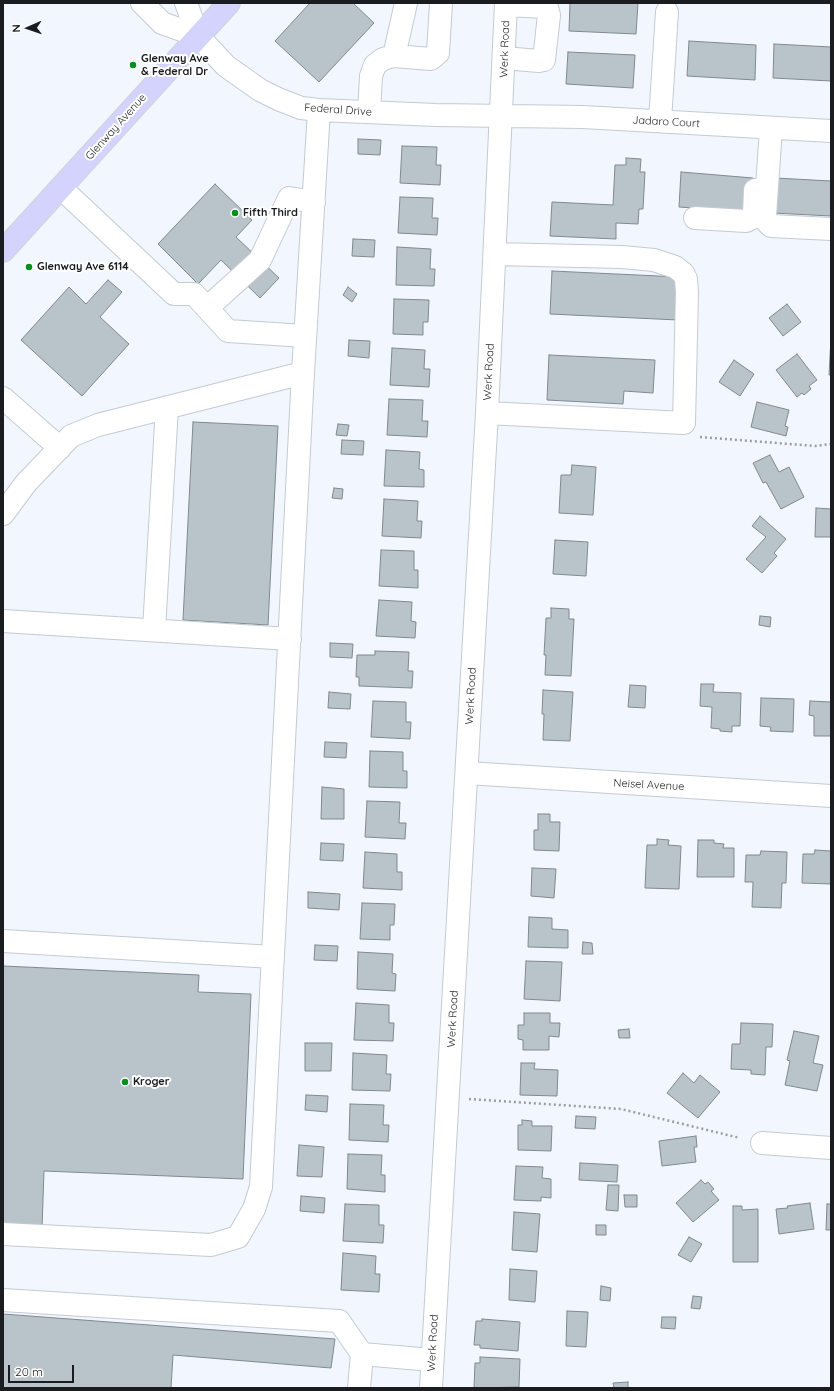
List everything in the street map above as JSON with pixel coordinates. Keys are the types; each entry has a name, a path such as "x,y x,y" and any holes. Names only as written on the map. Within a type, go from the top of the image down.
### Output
{"main road":[{"name":"Glenway Avenue","path":"3,251 229,3"}],"street":[{"path":"142,3 162,23 198,36"},
{"path":"186,3 198,36"},
{"path":"394,56 406,3"},
{"path":"369,112 371,76 375,66 383,59 394,56 431,59 438,53 441,3"},
{"path":"504,58 539,61 544,60 549,15 547,8 545,7 506,4"},
{"name":"Werk Road","path":"431,1388 487,413 502,116 506,4"},
{"path":"660,121 667,12"},
{"name":"Federal Drive","path":"198,36 226,66 260,90 301,108 436,115 502,116"},
{"path":"3,1234 211,1245 238,1237 254,1209 261,1187 303,373 319,110"},
{"name":"Jadaro Court","path":"502,116 583,117 831,131"},
{"path":"695,218 746,221 752,218 754,214 765,127"},
{"path":"765,127 766,222 771,226 831,229"},
{"path":"60,188 174,294 194,294 228,331 305,336"},
{"path":"207,308 260,260 289,198 314,202"},
{"path":"487,413 684,423 687,292 686,279 683,273 675,267 654,260 622,257 495,254"},
{"path":"3,514 26,483 71,436 98,425 303,373"},
{"path":"3,398 60,448"},
{"path":"154,630 167,407"},
{"path":"3,621 290,638"},
{"name":"Neisel Avenue","path":"467,773 831,796"},
{"path":"3,941 273,957"},
{"path":"762,1143 831,1148"},
{"path":"3,1300 339,1321 362,1354 359,1388"},
{"path":"362,1354 432,1360"}],"path":[{"path":"684,423 700,437 815,446 831,444"},
{"path":"448,1097 621,1109 762,1143"}],"building":[{"path":"310,3 353,3 374,23 319,82 275,41"},
{"path":"570,3 638,3 636,34 569,31"},
{"path":"689,41 756,45 755,80 687,76"},
{"path":"774,44 831,47 831,81 773,78"},
{"path":"568,52 635,55 633,88 566,84"},
{"path":"358,139 381,140 380,155 358,154"},
{"path":"402,146 437,147 436,165 441,165 440,185 400,183"},
{"path":"626,158 641,159 640,172 645,172 643,209 639,209 638,224 616,223 616,239 550,236 552,202 613,205 615,165 626,165"},
{"path":"681,172 753,178 751,212 679,207"},
{"path":"775,178 831,181 831,216 773,213"},
{"path":"215,184 252,220 236,237 279,278 260,298 221,260 198,284 158,244"},
{"path":"400,197 433,198 432,218 438,218 437,235 398,233"},
{"path":"353,239 375,240 374,257 352,256"},
{"path":"397,247 431,249 430,269 435,269 434,286 396,285"},
{"path":"552,271 680,277 678,320 550,314"},
{"path":"108,280 122,292 100,317 129,344 82,396 21,340 69,287 86,304"},
{"path":"348,287 357,294 352,302 343,295"},
{"path":"394,299 429,300 428,322 423,322 423,335 393,334"},
{"path":"787,304 801,322 783,336 769,318"},
{"path":"831,338 831,375 829,375"},
{"path":"349,340 370,341 369,358 348,356"},
{"path":"392,348 425,350 424,369 430,369 429,387 390,385"},
{"path":"797,354 817,380 809,386 811,389 804,395 802,393 797,397 776,370"},
{"path":"549,355 655,360 653,393 624,391 623,404 547,400"},
{"path":"734,360 754,374 740,396 719,382"},
{"path":"389,399 423,400 422,421 428,421 427,437 387,435"},
{"path":"757,402 789,410 785,426 788,427 786,436 751,427"},
{"path":"193,422 278,426 268,625 183,620"},
{"path":"338,424 349,425 347,436 336,435"},
{"path":"342,440 364,441 363,455 341,454"},
{"path":"386,450 420,452 419,469 424,470 424,487 384,486"},
{"path":"770,455 779,472 789,467 804,497 781,509 766,482 763,483 753,463"},
{"path":"572,465 596,467 593,515 559,513 561,475 571,475"},
{"path":"334,488 343,489 342,499 332,498"},
{"path":"384,499 418,501 417,521 422,521 421,538 382,536"},
{"path":"816,508 831,509 831,537 815,537"},
{"path":"760,516 786,539 774,553 777,556 762,573 746,559 766,537 752,526"},
{"path":"555,540 588,542 586,576 553,574"},
{"path":"381,550 414,551 414,570 418,570 418,588 379,586"},
{"path":"379,600 412,602 411,621 416,622 415,638 376,636"},
{"path":"551,608 569,609 569,619 574,619 571,676 545,675 546,655 544,655 546,618 551,618"},
{"path":"760,616 771,617 770,627 759,625"},
{"path":"330,643 353,644 352,658 330,657"},
{"path":"375,651 409,652 408,671 413,671 412,688 359,686 359,677 356,677 357,655 375,655"},
{"path":"701,684 714,684 713,692 741,693 740,726 732,726 732,732 720,731 720,729 711,728 712,707 700,706"},
{"path":"630,685 646,686 645,708 628,707"},
{"path":"543,690 573,692 570,741 543,740"},
{"path":"329,692 351,694 350,709 328,708"},
{"path":"761,698 794,699 793,732 770,731 771,727 760,726"},
{"path":"373,701 406,702 406,722 411,722 410,739 371,737"},
{"path":"810,701 831,702 831,736 814,736 814,716 809,715"},
{"path":"325,742 347,743 346,758 324,757"},
{"path":"370,751 403,752 403,771 407,771 407,788 369,787"},
{"path":"322,787 344,789 344,819 321,819"},
{"path":"367,801 400,802 399,823 406,823 405,839 365,837"},
{"path":"538,814 550,814 550,822 560,822 559,851 534,850 534,830 538,830"},
{"path":"657,839 669,840 668,845 681,846 679,889 645,888 647,845 657,845"},
{"path":"698,840 714,840 714,843 724,844 723,848 734,848 734,877 697,877"},
{"path":"321,843 344,844 343,861 320,860"},
{"path":"815,850 831,851 831,884 802,883 803,854 814,854"},
{"path":"761,851 787,852 786,883 782,883 781,908 752,907 753,882 745,882 746,855 760,855"},
{"path":"365,852 397,854 397,872 402,872 402,890 363,888"},
{"path":"532,868 556,869 554,898 531,896"},
{"path":"308,892 340,894 339,910 308,908"},
{"path":"362,903 395,904 394,925 390,925 390,940 360,939"},
{"path":"529,917 552,918 552,929 568,930 568,948 528,947"},
{"path":"583,942 592,943 593,954 582,954"},
{"path":"315,945 338,946 337,961 314,960"},
{"path":"358,952 393,954 392,973 396,974 395,991 357,989"},
{"path":"526,961 562,962 560,1001 524,999"},
{"name":"Kroger","path":"3,966 199,975 198,992 251,994 243,1179 44,1171 42,1228 3,1226"},
{"path":"356,1003 389,1005 389,1023 394,1023 393,1041 354,1040"},
{"path":"524,1013 550,1013 550,1023 560,1023 559,1037 549,1036 549,1050 523,1050 523,1040 518,1039 518,1025 524,1025"},
{"path":"741,1023 773,1024 772,1047 766,1047 765,1075 751,1074 751,1070 731,1069 732,1044 740,1044"},
{"path":"629,1029 630,1038 619,1038 618,1030"},
{"path":"794,1031 819,1036 813,1063 823,1065 817,1091 785,1085 790,1061 787,1060"},
{"path":"305,1043 332,1043 331,1071 305,1071"},
{"path":"353,1053 387,1055 386,1074 391,1074 390,1091 352,1090"},
{"path":"521,1063 535,1063 534,1069 558,1070 557,1096 520,1095"},
{"path":"683,1073 694,1083 700,1075 720,1092 698,1118 667,1093"},
{"path":"306,1095 328,1096 327,1112 305,1110"},
{"path":"350,1104 384,1105 383,1125 389,1125 388,1142 349,1140"},
{"path":"576,1116 596,1117 595,1129 575,1128"},
{"path":"522,1120 532,1121 532,1126 552,1126 551,1151 518,1150 518,1125 522,1125"},
{"path":"696,1136 697,1147 694,1147 696,1162 662,1166 659,1141"},
{"path":"299,1145 324,1147 322,1177 297,1176"},
{"path":"348,1154 382,1155 381,1175 385,1175 385,1192 347,1189"},
{"path":"580,1163 618,1165 617,1182 579,1180"},
{"path":"516,1166 543,1167 542,1178 551,1179 551,1198 541,1197 541,1201 514,1200"},
{"path":"701,1180 705,1184 708,1182 714,1189 711,1191 719,1200 693,1222 676,1203"},
{"path":"608,1185 619,1185 618,1211 606,1210"},
{"path":"624,1195 637,1195 637,1207 625,1207"},
{"path":"301,1196 325,1198 324,1213 300,1211"},
{"path":"810,1203 814,1229 779,1234 776,1209"},
{"path":"345,1204 379,1205 379,1225 384,1225 383,1243 343,1241"},
{"path":"827,1204 831,1204 831,1230 826,1230"},
{"path":"733,1206 742,1206 742,1210 758,1209 758,1262 733,1262"},
{"path":"514,1212 540,1214 537,1252 512,1250"},
{"path":"596,1225 606,1225 606,1235 596,1235"},
{"path":"689,1237 702,1244 691,1262 678,1255"},
{"path":"343,1253 376,1256 375,1274 380,1274 379,1292 341,1290"},
{"path":"510,1269 537,1271 535,1302 509,1300"},
{"path":"601,1286 611,1288 610,1301 600,1300"},
{"path":"693,1296 702,1297 700,1309 691,1308"},
{"path":"567,1311 588,1312 586,1347 566,1346"},
{"path":"3,1314 335,1339 331,1368 173,1355 171,1388 3,1388"},
{"path":"662,1317 676,1317 675,1329 661,1328"},
{"path":"482,1319 520,1322 518,1351 480,1348 480,1345 474,1345 476,1321 482,1321"},
{"path":"480,1357 520,1359 519,1387 474,1388 475,1363 480,1363"},
{"path":"628,1382 628,1388 614,1388 613,1383"}],"place":[{"name":"Glenway Ave & Federal Dr","path":"133,65"},
{"name":"Fifth Third","path":"235,213"},
{"name":"Glenway Ave 6114","path":"29,267"},
{"name":"Kroger","path":"125,1082"}]}
